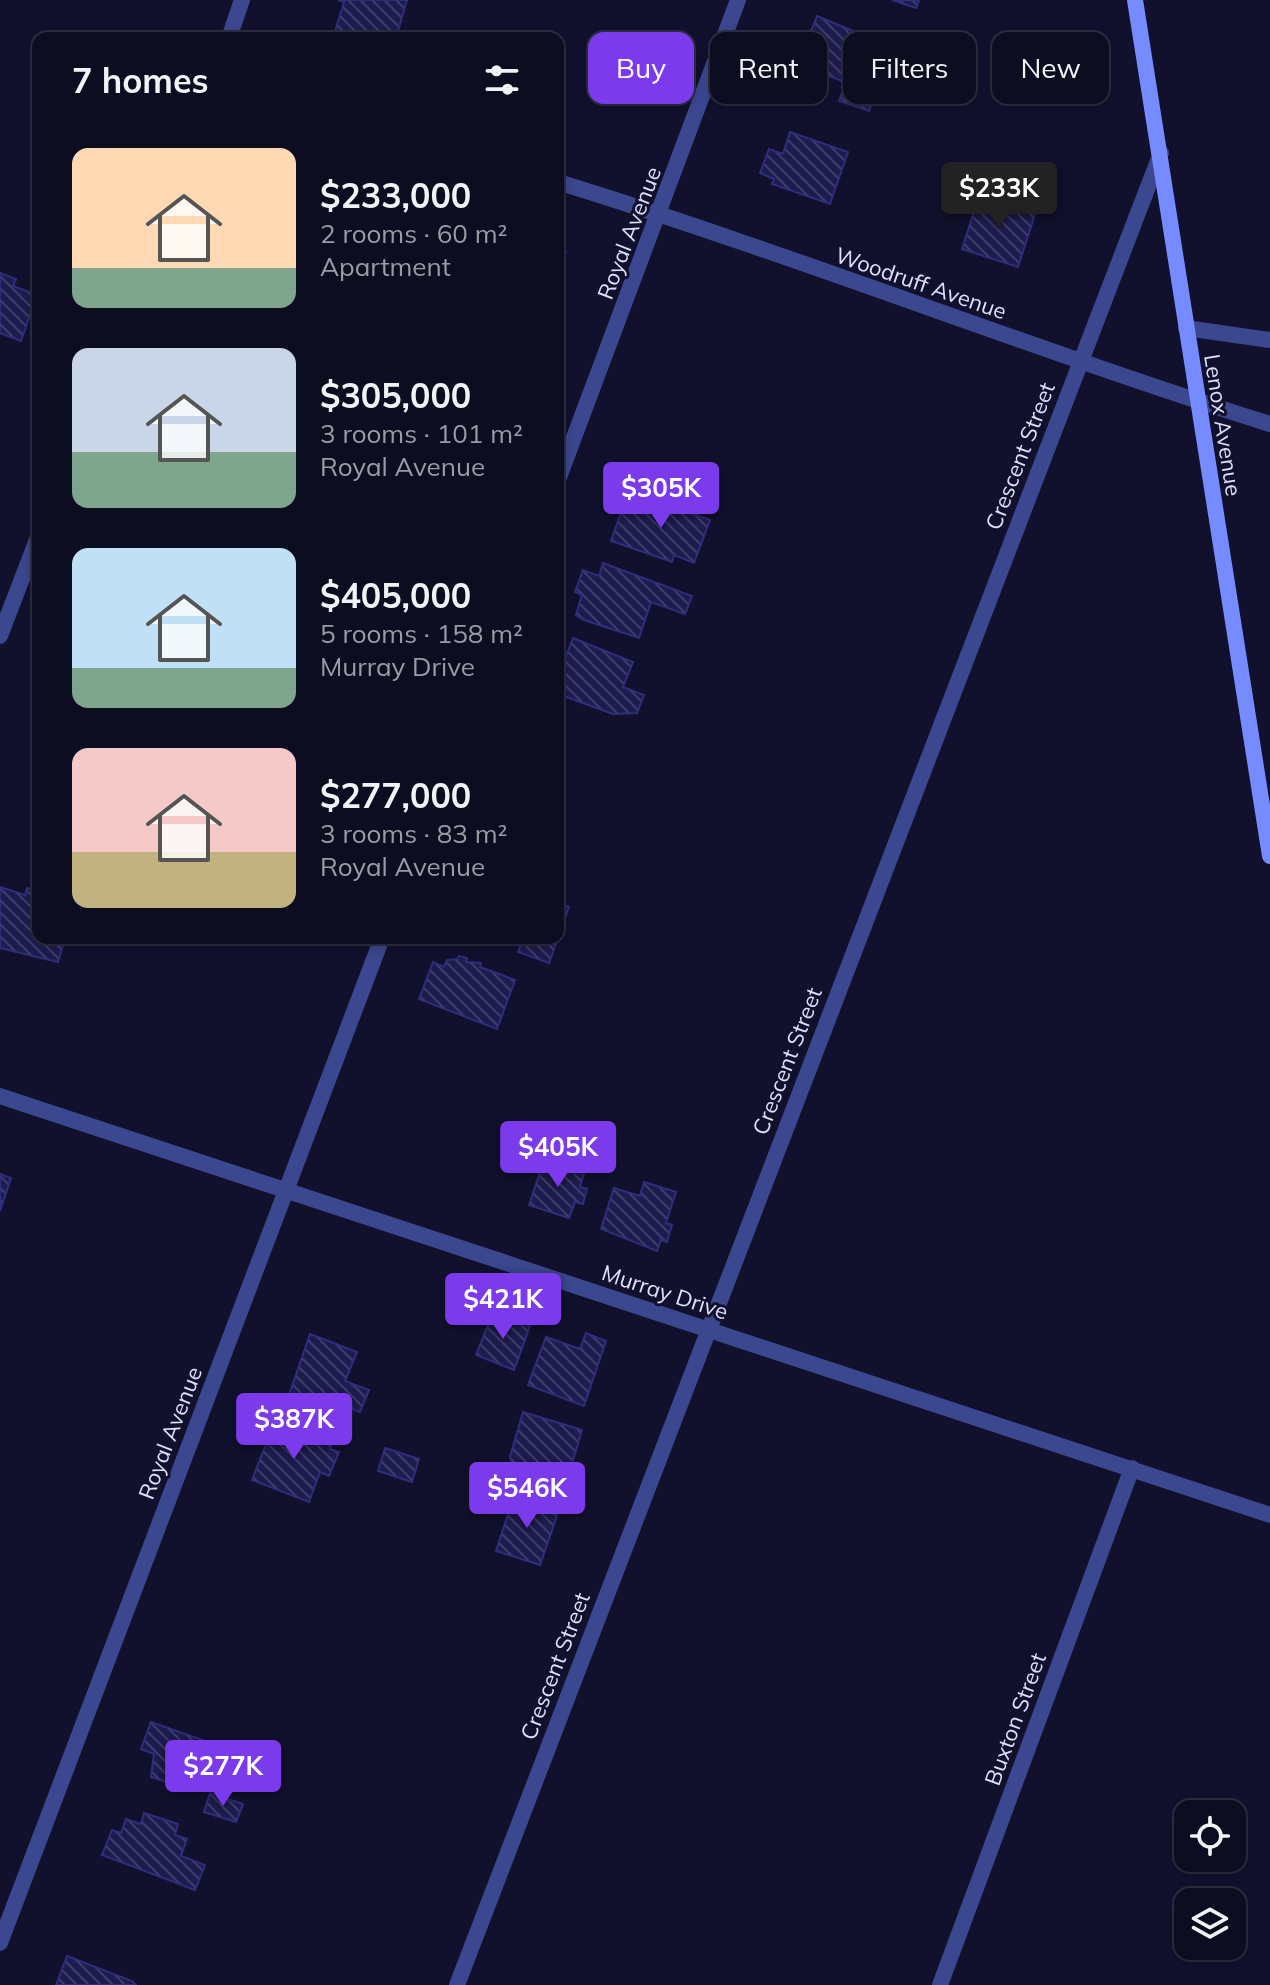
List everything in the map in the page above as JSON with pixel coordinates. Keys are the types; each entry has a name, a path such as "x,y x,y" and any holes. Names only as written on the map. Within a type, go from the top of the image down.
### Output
{"main road":[{"name":"Lenox Avenue","path":"1135,0 1161,153 1196,400 1264,789 1270,856"}],"street":[{"path":"231,32 242,0"},
{"name":"Royal Avenue","path":"564,464 738,0"},
{"name":"Crescent Street","path":"457,1985 1161,153"},
{"name":"Woodruff Avenue","path":"564,184 660,214 1079,362 1270,424"},
{"path":"1186,328 1270,340"},
{"path":"0,636 32,553"},
{"name":"Royal Avenue","path":"0,1943 380,944"},
{"name":"Murray Drive","path":"0,1096 1270,1515"},
{"name":"Buxton Street","path":"940,1985 1132,1468"}],"building":[{"path":"338,0 407,0 398,32 335,32 344,2"},
{"path":"892,0 919,0 916,8"},
{"path":"817,16 856,32 843,32 843,83 827,75 827,32 811,32"},
{"path":"848,104 871,104 869,111"},
{"path":"790,132 848,152 830,204 772,184 774,179 760,173 769,149 783,154"},
{"path":"980,193 1036,211 1018,267 962,249"},
{"path":"0,273 16,279 13,286 32,293 32,309 21,341 0,333"},
{"path":"647,490 660,495 658,501 710,520 694,563 674,555 672,562 611,541 623,507 639,512"},
{"path":"603,563 692,596 685,614 651,602 639,638 584,620 576,615 582,595 575,592 583,570 599,576"},
{"path":"573,638 633,662 623,687 644,695 637,713 613,714 564,696 564,661"},
{"path":"0,887 25,895 27,888 32,890 32,944 63,944 58,962 0,948"},
{"path":"521,944 556,944 549,963 518,952"},
{"path":"459,956 467,958 466,962 481,963 480,967 515,980 497,1029 419,999 433,962 444,967 447,960"},
{"path":"544,1160 584,1173 580,1187 587,1189 583,1204 575,1202 569,1218 529,1205"},
{"path":"0,1174 11,1178 0,1211"},
{"path":"644,1182 676,1192 666,1223 672,1225 667,1242 661,1240 657,1251 601,1229 614,1188 640,1196"},
{"path":"493,1312 530,1326 514,1370 476,1355"},
{"path":"586,1333 606,1341 584,1406 528,1385 546,1337 580,1349"},
{"path":"310,1334 357,1352 345,1381 369,1390 360,1412 311,1394 307,1405 288,1398"},
{"path":"523,1412 582,1430 565,1487 514,1471 510,1457"},
{"path":"275,1421 332,1442 330,1449 339,1452 329,1476 320,1472 309,1502 252,1480"},
{"path":"385,1448 419,1459 412,1482 378,1471"},
{"path":"514,1496 559,1510 540,1565 496,1551"},
{"path":"151,1722 248,1756 239,1783 201,1770 194,1791 151,1777 154,1754 141,1749"},
{"path":"210,1793 243,1804 236,1822 204,1812"},
{"path":"144,1813 178,1824 175,1835 187,1839 181,1856 205,1865 195,1890 102,1855 112,1830 121,1833 126,1819 141,1824"},
{"path":"67,1956 132,1981 136,1985 56,1985"}]}
